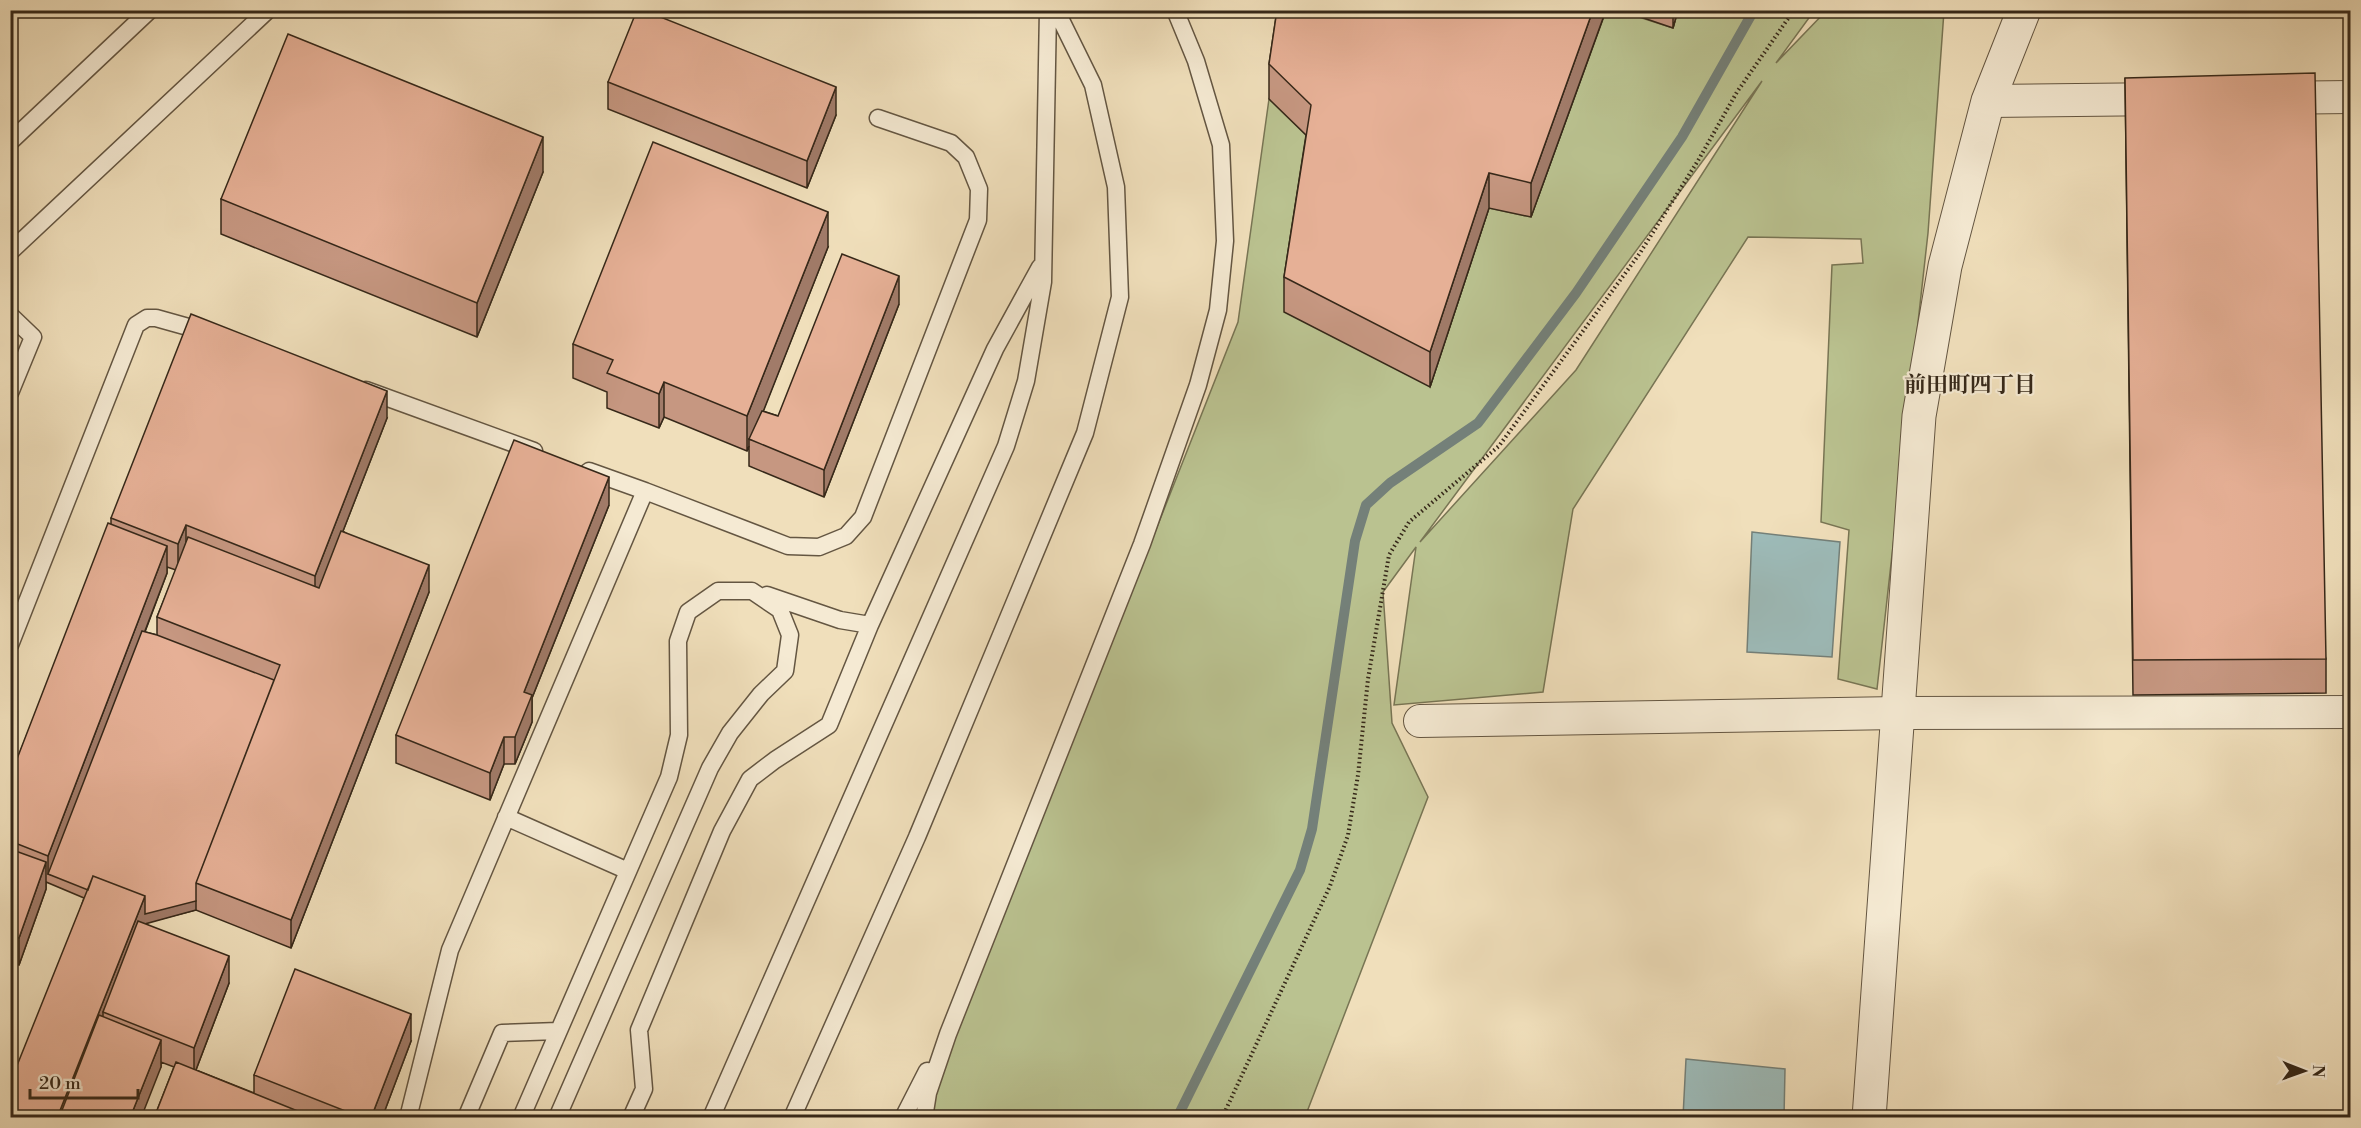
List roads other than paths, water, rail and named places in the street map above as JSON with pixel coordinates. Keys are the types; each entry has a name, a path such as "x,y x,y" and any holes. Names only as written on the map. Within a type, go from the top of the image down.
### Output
{"street":[{"path":"1869,1118 1919,416 1945,266 1988,101 2024,10"},
{"path":"2245,98 2350,97"},
{"path":"1988,101 2199,98"},
{"path":"1420,721 1897,713 2350,712"}],"lane":[{"path":"10,142 150,10"},
{"path":"10,252 268,10"},
{"path":"711,1118 1006,446 1026,381 1044,261 1048,10"},
{"path":"792,1118 917,837 1085,433 1120,297 1116,187 1093,85 1056,10"},
{"path":"924,1118 928,1093 950,1028 1142,544 1198,385 1218,310 1226,241 1221,145 1196,61 1175,10"},
{"path":"579,467 788,546 819,547 846,536 863,517 978,220 979,189 966,157 951,143 878,118"},
{"path":"631,1118 644,1089 639,1030 722,831 750,779 829,724 870,625 995,350 1044,261"},
{"path":"10,315 33,337 10,393"},
{"path":"10,645 136,325 147,318 156,318 217,336"},
{"path":"349,384 546,455"},
{"path":"408,1118 450,950 645,491"},
{"path":"520,1118 669,777 679,735 678,641 688,612 718,591 752,591 840,620 870,625"},
{"path":"557,1118 710,768 730,733 761,694 785,671 790,635 780,610 752,591"},
{"path":"506,817 628,871"},
{"path":"903,1118 950,1028"},
{"path":"466,1118 502,1033 558,1031"}],"water":[{"path":"1752,532 1840,542 1832,657 1747,652"},
{"path":"1686,1059 1785,1069 1784,1117 1683,1117"}],"waterway":[{"path":"1177,1118 1300,870 1312,829 1355,541 1366,505 1390,483 1478,423 1576,293 1682,137 1754,10"}],"district":[{"name":"前田町四丁目","path":"1970,385"}]}
